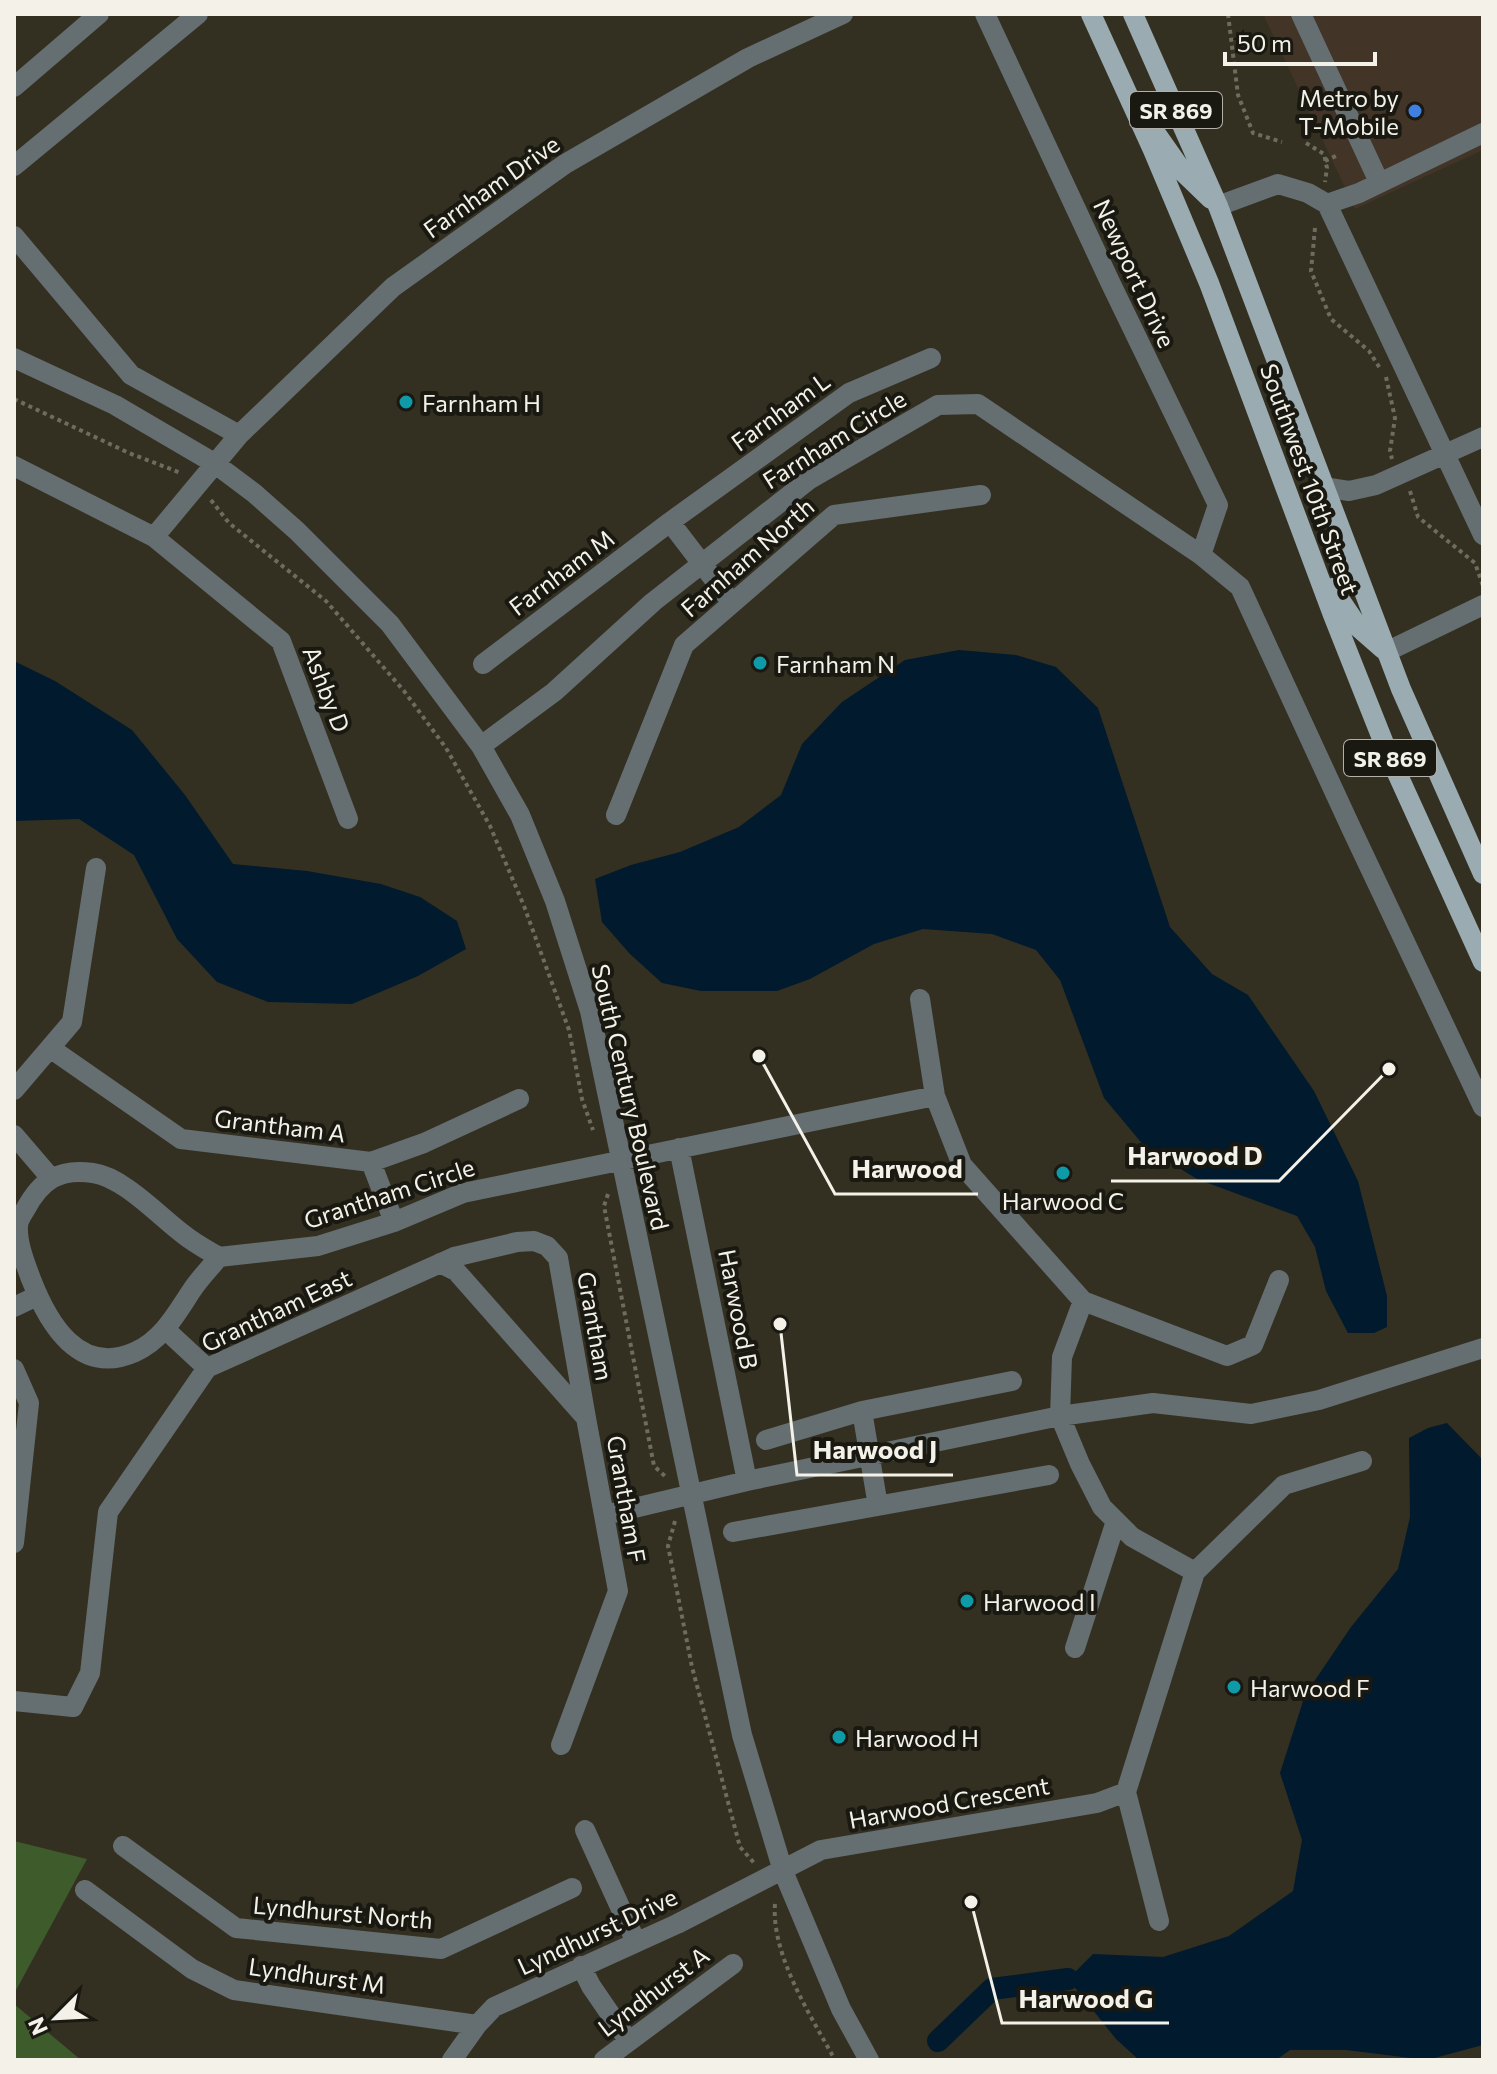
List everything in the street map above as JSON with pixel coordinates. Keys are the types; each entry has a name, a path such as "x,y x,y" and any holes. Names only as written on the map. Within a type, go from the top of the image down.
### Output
{"main road":[{"name":"Southwest 10th Street","path":"1091,14 1209,283 1387,751 1483,962"},
{"name":"Southwest 10th Street","path":"1133,14 1218,206 1386,652 1483,874"},
{"path":"1124,85 1174,160 1218,206"},
{"path":"1308,549 1351,618 1386,652"}],"street":[{"path":"14,87 99,14"},
{"path":"14,166 198,14"},
{"name":"Farnham Drive","path":"154,537 239,435 393,287 552,173 748,58 843,14"},
{"name":"Newport Drive","path":"985,14 1218,505 1201,555"},
{"path":"1301,14 1379,182"},
{"path":"1322,203 1359,193 1483,133"},
{"path":"1218,206 1278,184 1308,193 1322,203 1483,535"},
{"path":"14,236 131,375 239,435"},
{"name":"South Century Boulevard","path":"14,358 115,405 214,463 297,531 390,624 481,746 520,815 555,901 590,1011 742,1735 783,1871 841,2009 869,2060"},
{"name":"Farnham L","path":"670,522 849,393 931,358"},
{"name":"Farnham Circle","path":"481,746 554,692 653,602 810,479 938,405 978,404 1201,555 1240,587 1483,1107"},
{"path":"1323,487 1349,491 1363,489 1483,437"},
{"name":"Ashby D","path":"14,466 154,537 281,641 348,819"},
{"name":"Farnham North","path":"616,815 684,645 834,515 981,495"},
{"path":"670,522 732,603"},
{"name":"Farnham M","path":"483,664 670,522"},
{"path":"1386,652 1483,605"},
{"path":"14,1090 72,1022 96,868"},
{"path":"920,999 935,1096 962,1165 1083,1301 1227,1356 1253,1345 1279,1280"},
{"name":"Grantham A","path":"50,1048 181,1139 371,1162 424,1143 519,1099"},
{"name":"Grantham Circle","path":"219,1257 318,1246 394,1222 463,1193 935,1096"},
{"path":"14,1135 50,1177"},
{"name":"Harwood B","path":"679,1148 747,1481"},
{"path":"371,1162 394,1222"},
{"path":"74,1171 97,1173 116,1182 186,1236 219,1257 194,1287 166,1330 135,1352 104,1358 79,1351 56,1331 37,1296 23,1258 17,1224 33,1195 50,1177 74,1171"},
{"name":"Grantham","path":"447,1260 517,1242 534,1241 547,1246 558,1258 586,1418"},
{"name":"Grantham East","path":"14,1701 73,1707 90,1673 108,1512 207,1368 447,1260"},
{"name":"Grantham F","path":"447,1260 586,1418 618,1591 561,1745"},
{"path":"14,1307 37,1296"},
{"path":"1083,1301 1062,1357 1060,1416 1102,1507 1132,1537 1195,1572"},
{"path":"166,1330 207,1368"},
{"path":"605,1515 747,1481 1060,1416 1153,1403 1251,1414 1333,1396 1483,1348"},
{"path":"14,1369 29,1403 14,1543"},
{"path":"766,1440 862,1411 1012,1381"},
{"path":"862,1411 878,1506"},
{"path":"1159,1921 1126,1792 1195,1572 1284,1485 1362,1461"},
{"path":"733,1532 1049,1475"},
{"path":"1075,1648 1116,1521"},
{"name":"Harwood Crescent","path":"783,1871 821,1850 1097,1803 1126,1792"},
{"path":"585,1830 636,1942"},
{"name":"Lyndhurst North","path":"123,1846 236,1928 441,1949 572,1888"},
{"name":"Lyndhurst Drive","path":"452,2060 494,2007 783,1871"},
{"name":"Lyndhurst M","path":"85,1890 192,1969 234,1990 477,2025"},
{"name":"Lyndhurst A","path":"604,2060 733,1964"},
{"path":"581,1966 628,2040"}],"path":[{"path":"1228,14 1238,95 1253,133 1282,142"},
{"path":"1306,143 1324,154 1327,168 1311,271 1331,319 1369,351 1385,375 1395,418 1390,451 1392,461"},
{"path":"1325,161 1338,155"},
{"path":"14,399 129,453 177,470"},
{"path":"1408,485 1418,517 1475,563 1483,586"},
{"path":"213,503 229,523 326,601 404,691 446,748 490,826 524,906 569,1030 582,1099 594,1132"},
{"path":"610,1189 604,1206 624,1320 654,1466 669,1480"},
{"path":"676,1518 668,1546 692,1667 740,1847 757,1866"},
{"path":"775,1904 773,1925 786,1965 835,2060"}],"shaded area":[{"path":"1263,14 1483,14 1483,150 1355,209"}],"green space":[{"path":"14,1841 87,1859 14,1994"},
{"path":"14,2004 81,2060 14,2060"}],"water":[{"path":"959,650 1016,655 1056,667 1098,708 1170,927 1212,974 1248,995 1314,1091 1358,1181 1387,1296 1387,1327 1374,1333 1348,1333 1326,1291 1315,1247 1297,1216 1197,1179 1145,1147 1104,1098 1060,980 1036,950 992,934 923,929 874,944 810,979 777,991 701,991 662,983 630,954 602,922 595,879 631,865 680,852 739,827 781,795 802,744 842,702 905,660"},
{"path":"14,661 55,681 132,730 185,795 233,864 307,871 381,884 420,897 457,921 466,949 418,976 352,1004 268,1002 217,982 177,939 134,855 79,819 14,821"},
{"path":"1447,1423 1483,1460 1483,2045 1427,2060 1346,2050 1290,2050 1276,2060 1139,2060 1116,2039 1068,1979 1093,1954 1163,1957 1229,1936 1293,1891 1302,1840 1280,1773 1305,1695 1351,1627 1398,1569 1410,1517 1409,1438"}],"waterway":[{"path":"938,2041 992,1989 1068,1979"}],"place":[{"name":"Metro by T-Mobile","path":"1415,111"},
{"name":"Farnham H","path":"406,402"},
{"name":"Farnham N","path":"760,663"},
{"name":"Harwood","path":"759,1056"},
{"name":"Harwood D","path":"1389,1069"},
{"name":"Harwood C","path":"1063,1173"},
{"name":"Harwood J","path":"780,1324"},
{"name":"Harwood I","path":"967,1601"},
{"name":"Harwood F","path":"1234,1687"},
{"name":"Harwood H","path":"839,1737"},
{"name":"Harwood G","path":"971,1902"}]}
